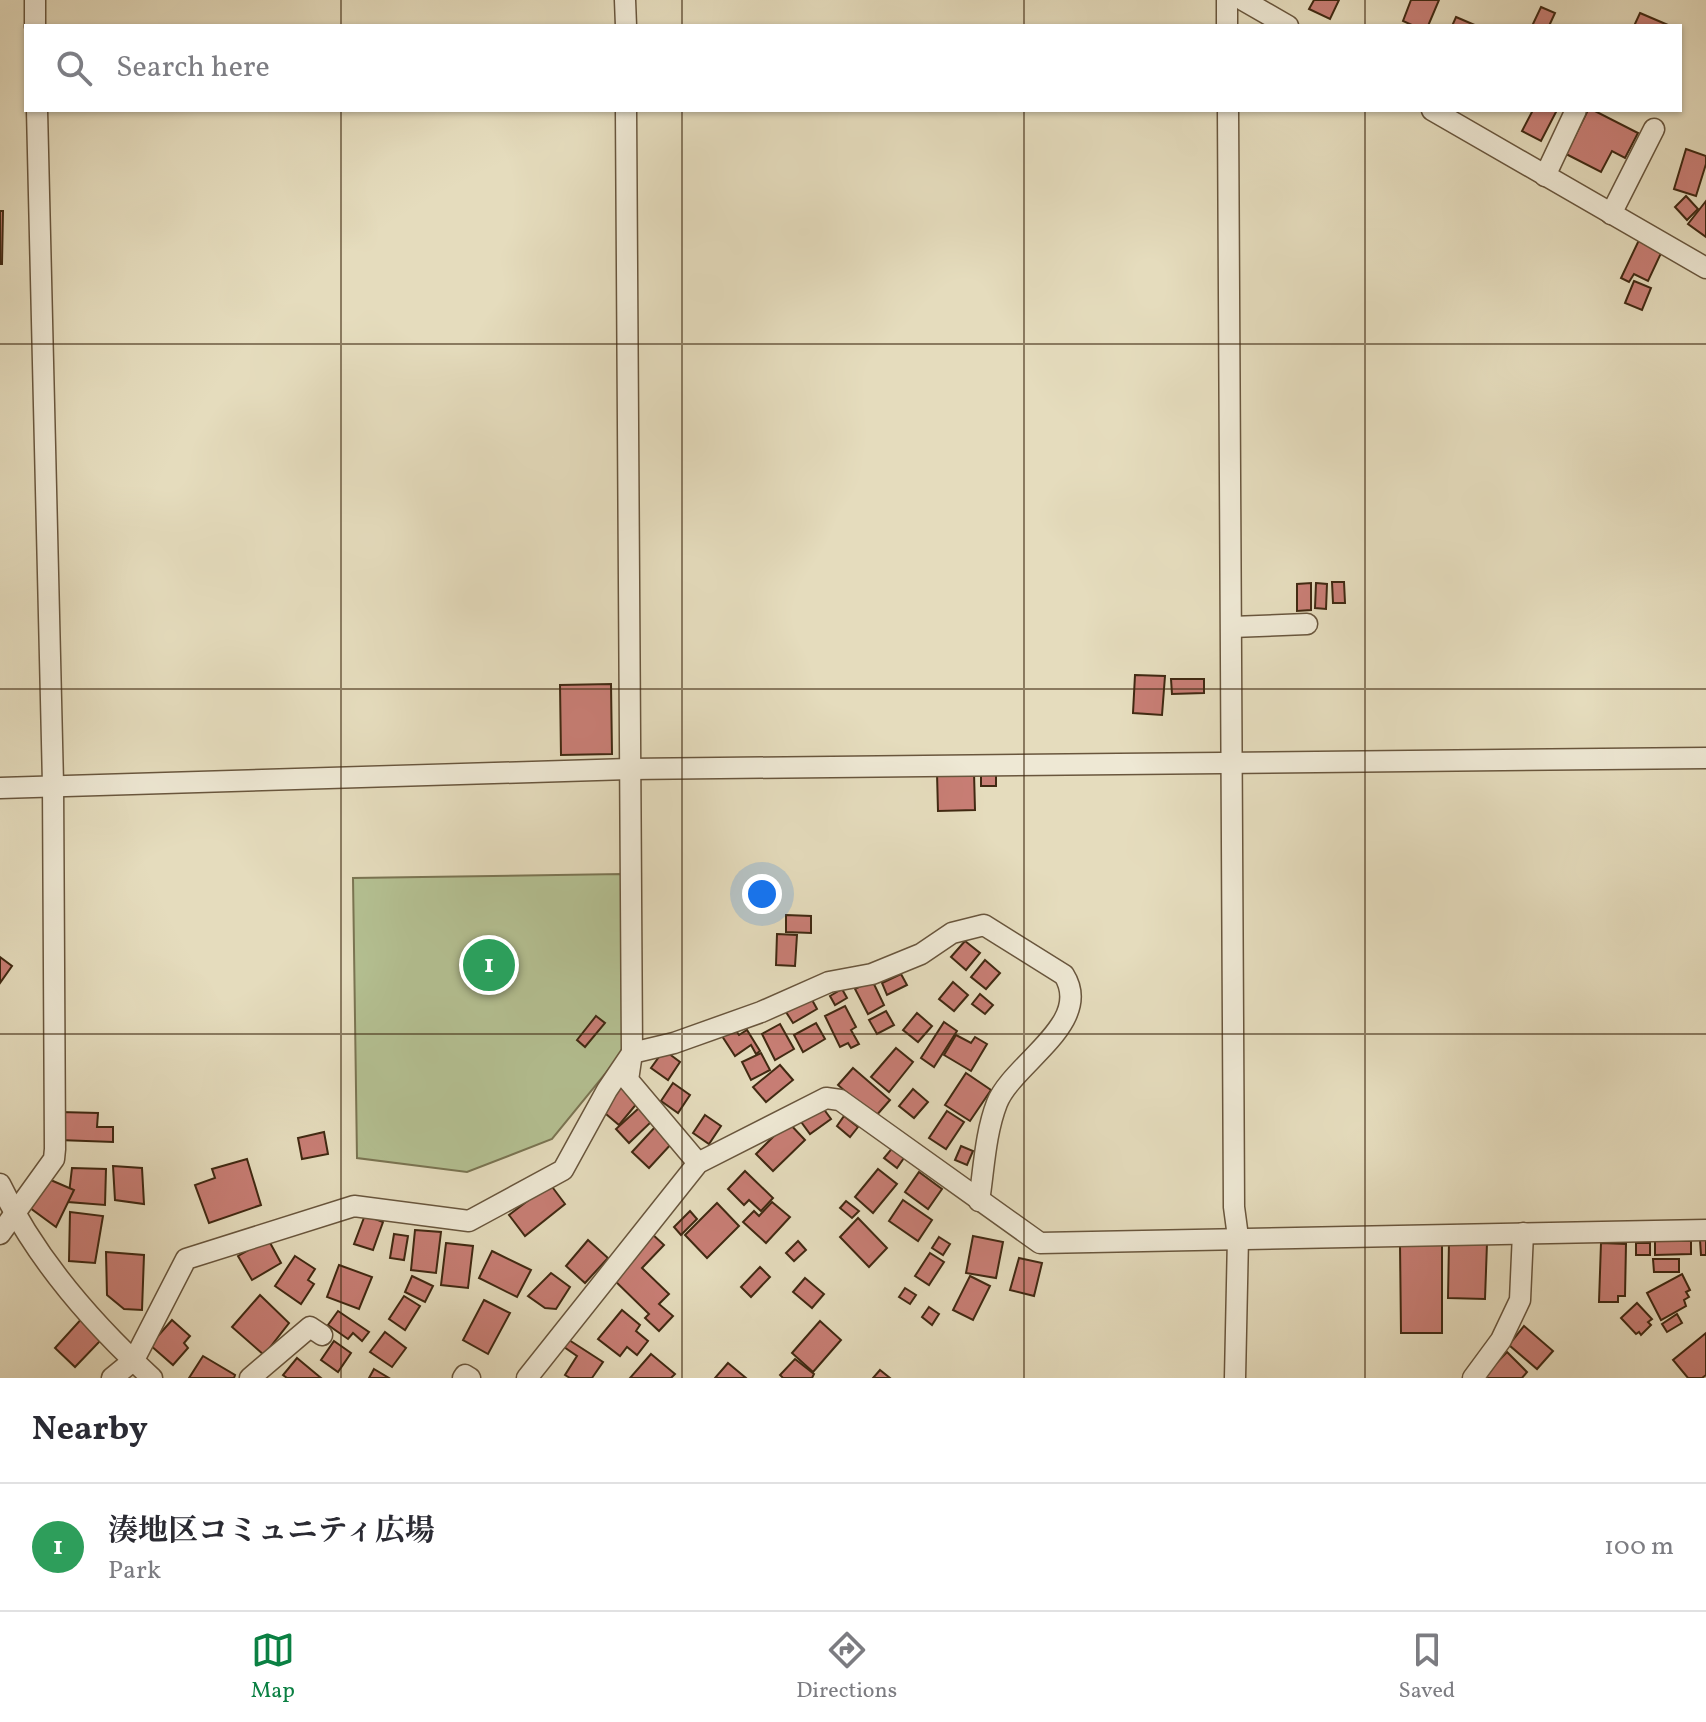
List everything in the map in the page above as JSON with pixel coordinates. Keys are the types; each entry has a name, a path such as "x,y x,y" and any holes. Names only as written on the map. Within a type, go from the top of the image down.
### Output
{"street":[{"path":"35,0 35,24"},
{"path":"625,0 626,24"},
{"path":"1227,0 1227,24"},
{"path":"1243,0 1285,24"},
{"path":"0,1234 54,1159 55,1149 53,784 37,112"},
{"path":"626,112 632,1053 628,1080 698,1163"},
{"path":"1228,112 1234,1207 1238,1237 1235,1378"},
{"path":"1435,112 1706,268"},
{"path":"1545,176 1575,112"},
{"path":"1611,214 1654,129"},
{"path":"1232,627 1307,624"},
{"path":"0,788 629,769 1706,758"},
{"path":"112,1378 134,1360 186,1259 354,1206 469,1221 563,1170 607,1090 632,1053 674,1043 761,1012 829,982 872,974 921,954 952,933 984,925 1064,975 1070,985 1070,1001 1063,1025 1008,1084 997,1103 979,1201"},
{"path":"527,1378 698,1163 826,1098 840,1100 1040,1243 1706,1230"},
{"path":"0,1184 14,1214 58,1278 152,1378"},
{"path":"1473,1378 1501,1340 1520,1300 1523,1233"},
{"path":"250,1378 310,1327 322,1335"},
{"path":"463,1378 465,1375 470,1378"}],"green space":[{"path":"622,874 623,1052 552,1139 467,1172 357,1158 353,878"}],"building":[{"path":"1314,0 1339,0 1330,19 1309,9"},
{"path":"1411,0 1439,0 1429,24 1403,21"},
{"path":"1541,7 1555,13 1550,24 1533,24"},
{"path":"1640,13 1666,24 1635,24"},
{"path":"1456,17 1472,24 1453,24"},
{"path":"1532,112 1556,112 1541,141 1522,131"},
{"path":"1587,112 1597,112 1638,133 1625,158 1612,151 1601,172 1566,154"},
{"path":"1686,149 1706,156 1696,196 1674,189"},
{"path":"1686,196 1698,209 1687,220 1675,207"},
{"path":"1706,201 1706,237 1688,224"},
{"path":"0,211 3,211 2,264 0,264"},
{"path":"1639,240 1662,251 1648,281 1634,274 1629,282 1621,278"},
{"path":"1634,281 1651,288 1642,310 1625,303"},
{"path":"1332,582 1344,582 1345,603 1333,603"},
{"path":"1311,583 1311,610 1297,611 1297,584"},
{"path":"1316,583 1327,584 1326,609 1315,608"},
{"path":"1135,675 1165,676 1162,715 1133,713"},
{"path":"1171,679 1204,679 1204,693 1172,694"},
{"path":"611,684 612,754 561,755 560,685"},
{"path":"974,772 975,810 938,811 937,773"},
{"path":"996,773 996,786 981,786 981,774"},
{"path":"786,915 811,916 811,933 786,932"},
{"path":"777,934 797,935 795,966 776,965"},
{"path":"965,941 980,953 966,970 951,957"},
{"path":"0,957 12,966 0,983"},
{"path":"985,960 1000,973 986,989 971,977"},
{"path":"901,974 907,985 887,995 882,983"},
{"path":"872,980 884,1005 868,1014 855,989"},
{"path":"953,982 968,995 954,1011 939,999"},
{"path":"842,989 847,998 835,1005 830,996"},
{"path":"980,994 993,1005 985,1014 972,1004"},
{"path":"811,998 817,1009 793,1023 786,1012"},
{"path":"845,1006 856,1027 851,1030 859,1044 851,1048 848,1043 840,1047 825,1016"},
{"path":"886,1011 894,1025 877,1034 869,1020"},
{"path":"917,1013 932,1026 918,1042 903,1030"},
{"path":"596,1016 605,1023 585,1047 577,1040"},
{"path":"944,1022 957,1031 934,1067 921,1058"},
{"path":"816,1023 825,1039 803,1052 794,1035"},
{"path":"780,1024 794,1049 775,1060 762,1034"},
{"path":"734,1028 739,1035 747,1030 760,1051 756,1054 751,1045 735,1056 722,1036"},
{"path":"956,1035 971,1043 975,1037 987,1044 971,1071 944,1055"},
{"path":"896,1048 913,1062 889,1092 871,1077"},
{"path":"664,1050 680,1062 668,1080 651,1068"},
{"path":"761,1053 770,1070 751,1080 742,1062"},
{"path":"780,1065 793,1080 766,1102 753,1087"},
{"path":"853,1068 890,1100 875,1117 838,1085"},
{"path":"966,1073 991,1090 970,1121 945,1105"},
{"path":"673,1083 690,1095 678,1113 661,1101"},
{"path":"620,1086 638,1102 619,1125 600,1109"},
{"path":"913,1089 928,1102 914,1118 899,1106"},
{"path":"820,1104 831,1119 810,1134 799,1119"},
{"path":"639,1108 651,1122 629,1143 616,1129"},
{"path":"947,1111 964,1122 946,1149 929,1138"},
{"path":"60,1112 98,1113 97,1127 113,1127 113,1142 59,1140"},
{"path":"705,1115 721,1126 709,1144 693,1133"},
{"path":"844,1116 858,1127 850,1137 837,1126"},
{"path":"788,1122 805,1140 773,1171 756,1154"},
{"path":"656,1126 673,1142 649,1168 632,1152"},
{"path":"324,1132 328,1154 302,1159 298,1138"},
{"path":"894,1146 906,1155 897,1168 884,1158"},
{"path":"961,1146 973,1151 967,1165 955,1160"},
{"path":"247,1159 261,1205 209,1223 195,1185 215,1178 212,1169"},
{"path":"113,1166 142,1168 144,1204 115,1200"},
{"path":"72,1168 106,1169 105,1205 68,1202"},
{"path":"878,1169 897,1184 873,1213 855,1197"},
{"path":"745,1171 773,1198 761,1211 749,1200 744,1205 728,1189"},
{"path":"919,1172 942,1189 928,1209 905,1192"},
{"path":"46,1178 74,1190 56,1227 26,1205"},
{"path":"550,1184 565,1204 525,1236 509,1215"},
{"path":"903,1200 932,1220 918,1241 889,1221"},
{"path":"846,1201 859,1211 852,1218 840,1208"},
{"path":"772,1202 790,1217 766,1243 743,1222 754,1211 759,1216"},
{"path":"717,1203 739,1226 707,1258 685,1235"},
{"path":"690,1211 697,1219 681,1235 674,1227"},
{"path":"70,1212 103,1216 95,1263 69,1261"},
{"path":"365,1215 383,1222 373,1250 354,1244"},
{"path":"858,1218 887,1248 869,1267 840,1237"},
{"path":"415,1230 441,1232 436,1273 411,1270"},
{"path":"650,1232 664,1245 642,1268 669,1294 659,1304 673,1316 659,1331 645,1318 649,1314 612,1278"},
{"path":"394,1234 408,1236 404,1260 390,1258"},
{"path":"973,1236 1003,1242 996,1278 966,1273"},
{"path":"939,1237 950,1244 943,1255 932,1248"},
{"path":"268,1239 281,1263 252,1280 238,1256"},
{"path":"588,1240 608,1258 585,1283 566,1266"},
{"path":"1700,1240 1706,1240 1706,1255 1701,1255"},
{"path":"798,1241 806,1250 794,1261 786,1253"},
{"path":"1655,1241 1691,1241 1691,1254 1655,1255"},
{"path":"1449,1242 1487,1243 1485,1299 1448,1298"},
{"path":"446,1243 473,1246 468,1288 441,1285"},
{"path":"1442,1243 1442,1333 1401,1333 1400,1244"},
{"path":"1601,1243 1626,1244 1625,1296 1618,1296 1618,1302 1599,1302"},
{"path":"1636,1243 1650,1243 1650,1255 1636,1255"},
{"path":"492,1251 531,1270 517,1297 479,1278"},
{"path":"106,1252 144,1255 142,1310 124,1309 107,1295"},
{"path":"930,1253 944,1262 929,1285 915,1276"},
{"path":"295,1256 315,1269 308,1280 314,1284 301,1304 275,1286"},
{"path":"1019,1258 1042,1263 1034,1296 1010,1290"},
{"path":"1653,1259 1679,1259 1679,1272 1654,1272"},
{"path":"339,1265 372,1277 359,1309 327,1297"},
{"path":"760,1267 770,1277 751,1297 741,1287"},
{"path":"551,1273 570,1287 556,1309 545,1308 528,1296"},
{"path":"1682,1274 1690,1290 1686,1292 1689,1297 1684,1300 1686,1306 1661,1320 1647,1293"},
{"path":"412,1276 433,1286 425,1302 405,1292"},
{"path":"970,1276 990,1286 973,1320 953,1310"},
{"path":"805,1278 824,1294 812,1308 793,1292"},
{"path":"905,1288 916,1295 910,1304 899,1297"},
{"path":"260,1295 289,1323 264,1355 232,1327"},
{"path":"404,1296 420,1306 405,1330 389,1319"},
{"path":"484,1300 510,1313 488,1354 463,1340"},
{"path":"1637,1303 1652,1319 1648,1322 1651,1325 1641,1335 1639,1332 1636,1334 1621,1318"},
{"path":"929,1307 939,1314 932,1325 922,1317"},
{"path":"622,1310 640,1325 636,1331 648,1341 637,1355 627,1347 620,1356 598,1339"},
{"path":"338,1311 369,1332 362,1341 353,1333 348,1339 328,1325"},
{"path":"1677,1314 1682,1323 1667,1332 1662,1324"},
{"path":"84,1316 101,1340 75,1367 55,1348"},
{"path":"172,1320 190,1336 184,1343 188,1348 173,1365 150,1345"},
{"path":"820,1321 841,1340 813,1372 792,1353"},
{"path":"1524,1326 1553,1351 1537,1369 1509,1345"},
{"path":"385,1332 406,1348 392,1367 370,1352"},
{"path":"1706,1333 1706,1375 1688,1378 1673,1360"},
{"path":"569,1340 603,1362 592,1378 570,1378 565,1375 577,1356 564,1347"},
{"path":"334,1341 351,1353 338,1372 321,1360"},
{"path":"1507,1352 1527,1372 1522,1378 1482,1378"},
{"path":"651,1354 675,1374 671,1378 630,1378"},
{"path":"203,1356 235,1375 234,1378 189,1378"},
{"path":"297,1358 321,1378 287,1378 283,1375"},
{"path":"795,1359 814,1374 812,1378 783,1378 780,1375"},
{"path":"728,1363 746,1378 715,1378"},
{"path":"374,1369 389,1378 369,1378"},
{"path":"880,1370 890,1378 873,1378"}],"place":[{"name":"湊地区コミュニティ広場","path":"489,965"}]}
